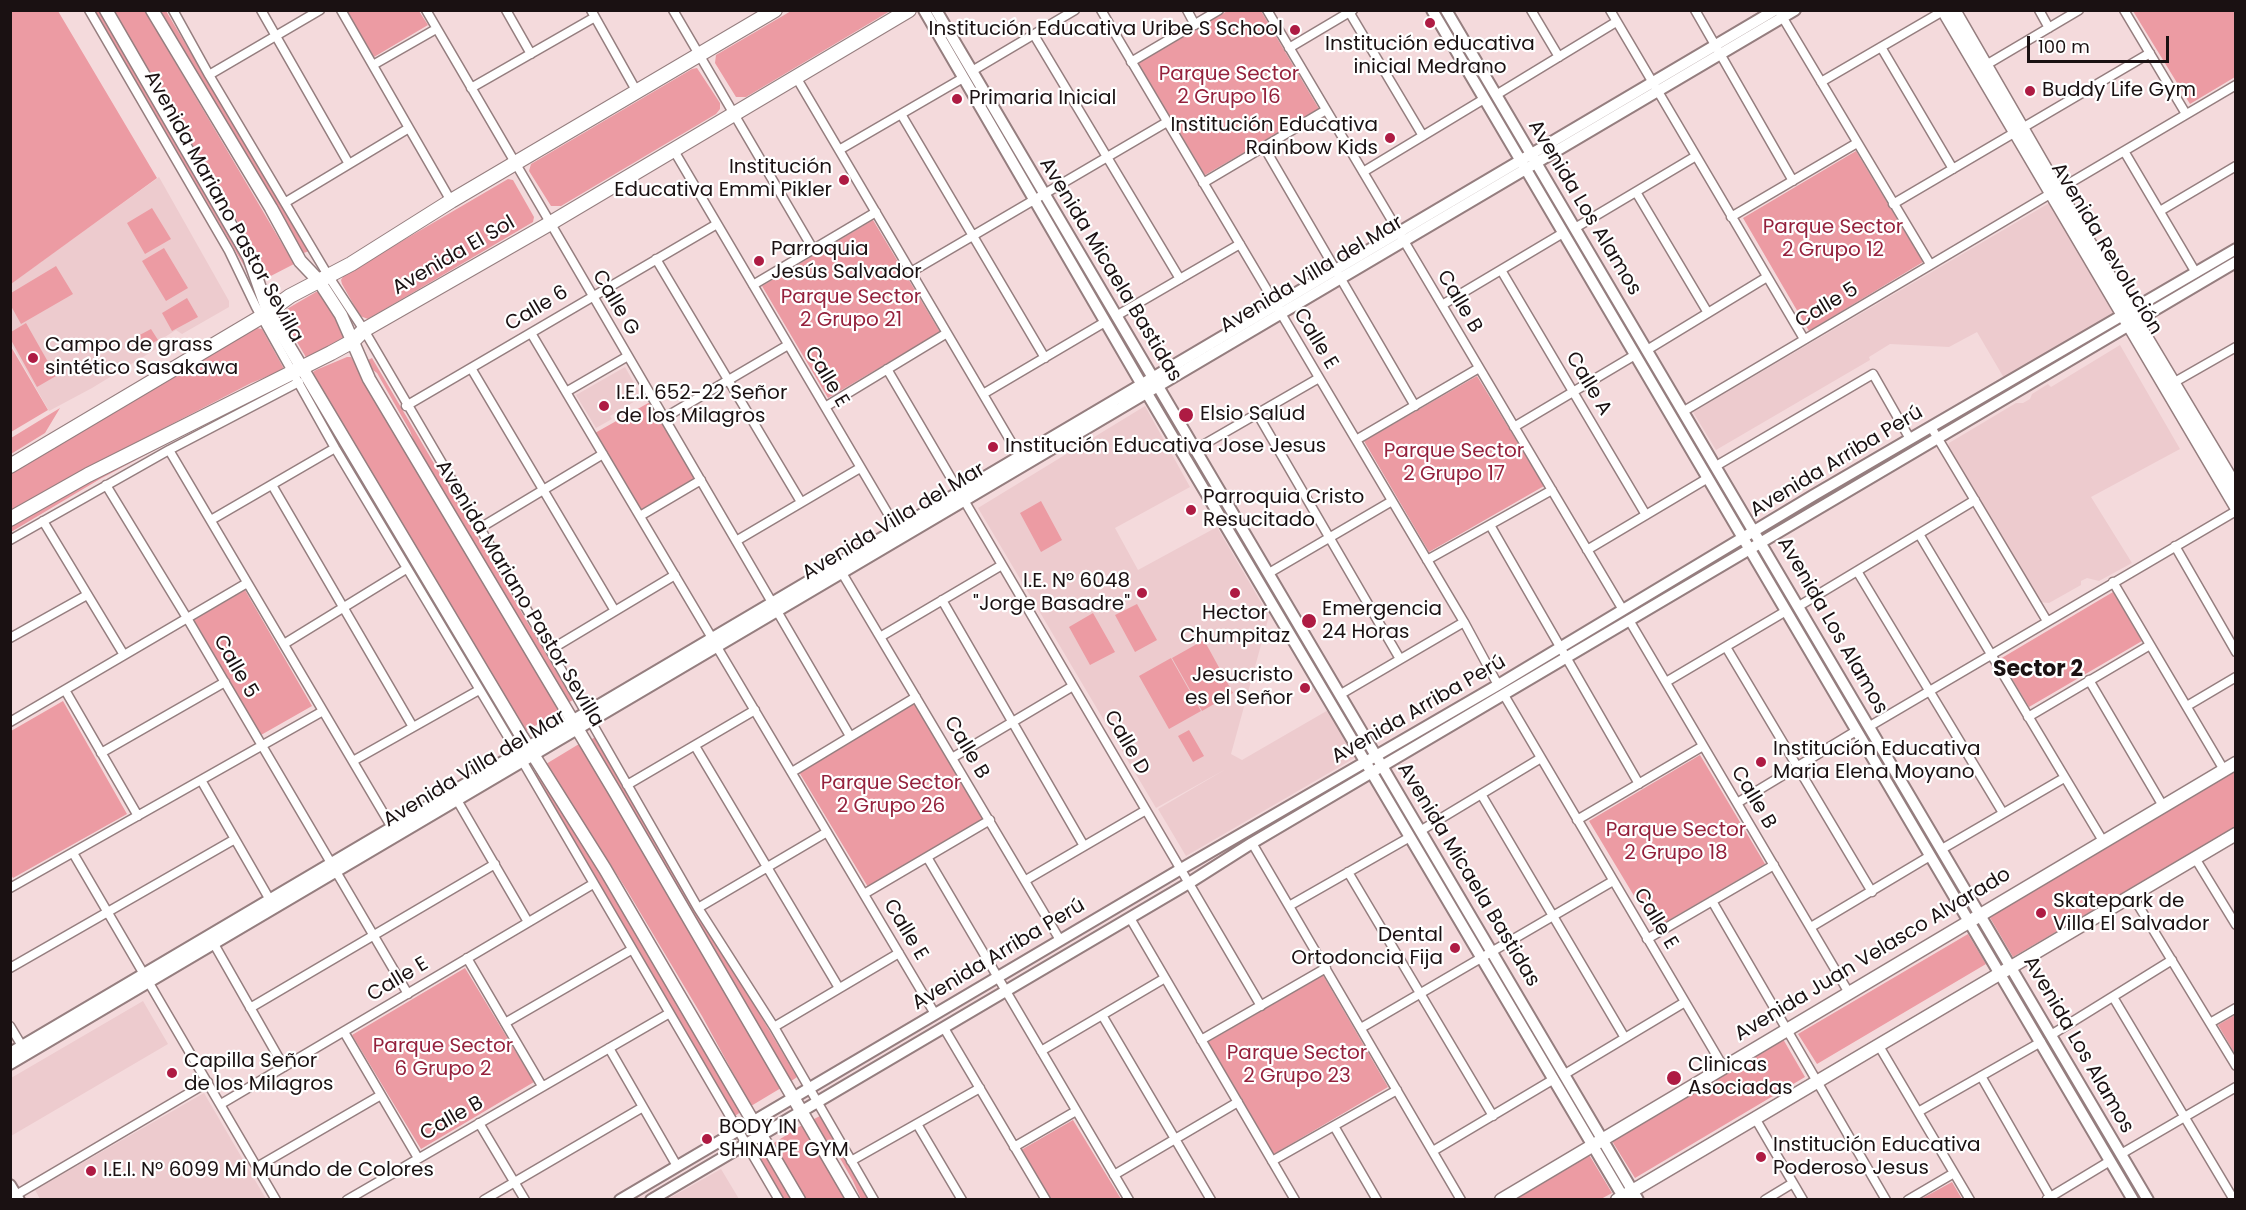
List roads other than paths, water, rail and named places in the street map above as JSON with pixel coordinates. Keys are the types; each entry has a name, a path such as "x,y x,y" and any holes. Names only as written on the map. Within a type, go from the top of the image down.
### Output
{"main road":[{"name":"Avenida Mariano Pastor Sevilla","path":"106,10 249,257 265,314 298,375 525,754 605,869 799,1200"},
{"name":"Avenida Mariano Pastor Sevilla","path":"152,10 271,208 300,261 324,279 369,380 853,1200"},
{"name":"Avenida El Sol","path":"10,519 88,475 298,375 353,341 364,330 549,224 909,10"},
{"name":"Avenida Revolución","path":"1954,10 1986,65 2018,130"},
{"name":"Avenida Revolución","path":"1943,11 2018,130 2130,319 2235,509"},
{"path":"10,466 451,201 698,56 766,13"},
{"name":"Avenida Revolución","path":"2130,319 2173,383 2235,487"},
{"name":"Avenida Juan Velasco Alvarado","path":"1501,1200 2230,766"},
{"path":"1627,1197 1755,1118 2235,834"}],"street":[{"name":"Avenida Mariano Pastor Sevilla","path":"89,10 265,314"},
{"name":"Avenida Mariano Pastor Sevilla","path":"173,10 209,75 286,202 324,279 364,330 698,908 774,1027 874,1200"},
{"path":"261,10 349,164"},
{"path":"209,75 320,10"},
{"path":"341,10 451,201"},
{"name":"Calle G","path":"426,10 549,224 775,607"},
{"path":"506,10 531,54"},
{"path":"673,10 813,249"},
{"name":"Avenida Micaela Bastidas","path":"924,10 967,74 1039,197 1105,322 1366,762 1378,770 1420,831 1565,1074 1597,1142 1627,1197"},
{"name":"Avenida Micaela Bastidas","path":"936,10 967,74"},
{"path":"839,150 1076,10"},
{"name":"Calle E","path":"1101,10 1464,622 1501,690 1724,1068"},
{"path":"1187,10 1195,25"},
{"path":"1131,62 1219,10"},
{"name":"Calle B","path":"1267,10 1850,993"},
{"name":"Avenida Los Alamos","path":"1432,10 1930,856 1974,917 2051,1035 2148,1200"},
{"name":"Avenida Los Alamos","path":"1446,10 1942,849 1974,917"},
{"path":"1531,10 1558,57"},
{"path":"1610,10 1804,339"},
{"path":"1695,10 1793,181"},
{"name":"Avenida Villa del Mar","path":"10,1053 214,944 333,868 391,826 525,754 775,607 897,529 962,496 1779,13 1795,10"},
{"path":"2039,10 2049,28"},
{"path":"1986,65 2079,10"},
{"path":"2124,10 2186,114"},
{"path":"1289,48 1350,11 1423,136"},
{"path":"1821,82 1943,11"},
{"path":"1779,13 1930,264"},
{"path":"471,88 531,54 593,14 637,92"},
{"path":"1496,94 1616,22"},
{"path":"373,65 436,29"},
{"path":"1034,35 1180,279"},
{"path":"1881,47 1953,169"},
{"path":"1893,204 2150,53"},
{"path":"796,77 1020,457"},
{"path":"2054,192 2235,85"},
{"path":"1363,172 1484,99"},
{"path":"1203,183 1326,110"},
{"path":"900,114 1045,358"},
{"path":"911,272 1167,122"},
{"path":"286,202 409,128"},
{"path":"1731,217 1857,142"},
{"path":"1264,147 1415,406"},
{"name":"Calle E","path":"673,149 897,529"},
{"path":"2124,151 2196,273"},
{"path":"1575,228 1696,156"},
{"path":"2160,211 2235,166"},
{"path":"1636,192 1708,313"},
{"name":"Calle 5","path":"1683,411 2054,192"},
{"name":"Avenida Micaela Bastidas","path":"1039,197 1116,316 1341,694 1377,756 1378,770 1410,837 1554,1080 1597,1142"},
{"path":"753,285 876,212"},
{"name":"Calle 6","path":"406,406 717,224"},
{"path":"1442,305 1563,233"},
{"path":"1116,316 1240,244"},
{"name":"Avenida Arriba Perú","path":"1626,615 1750,549 1937,439 2130,319 2235,249"},
{"path":"656,259 801,502"},
{"name":"Avenida Arriba Perú","path":"620,1200 935,1014 1001,984 1130,918 1252,843 1378,770 1501,690 1626,615 1743,538 1931,427 2235,262"},
{"name":"Calle A","path":"1501,270 1646,515"},
{"path":"1647,350 1767,277"},
{"path":"983,394 1105,322"},
{"name":"Calle E","path":"531,333 935,1014"},
{"path":"825,407 947,333"},
{"path":"664,418 788,345"},
{"path":"2173,383 2235,347"},
{"path":"1514,426 1635,355"},
{"path":"566,392 628,356"},
{"path":"471,368 615,611"},
{"path":"1356,440 1479,368"},
{"name":"Calle D","path":"887,369 1261,1006"},
{"path":"1716,466 1873,374 1910,439"},
{"name":"Avenida Mariano Pastor Sevilla","path":"298,375 335,448 406,569 479,690 525,754 593,884 778,1200"},
{"name":"Avenida El Sol","path":"10,540 298,375"},
{"path":"1196,449 1319,378"},
{"name":"Avenida Villa del Mar","path":"775,607 842,573 1020,457 1144,389"},
{"path":"1257,413 1400,659"},
{"path":"1931,427 2047,621"},
{"path":"211,520 335,448"},
{"path":"169,450 391,826"},
{"path":"480,528 603,454"},
{"path":"736,541 860,468"},
{"path":"1587,550 1708,478"},
{"path":"640,516 700,480"},
{"name":"Calle 5","path":"106,485 225,682 408,994"},
{"path":"273,485 413,727"},
{"path":"1427,560 1552,490"},
{"path":"1799,606 1975,500"},
{"path":"1269,573 1392,501"},
{"path":"1870,726 2235,509"},
{"path":"43,521 124,655"},
{"path":"1490,525 1639,784"},
{"path":"1919,534 2103,841"},
{"path":"2175,546 2235,652"},
{"path":"880,637 1002,565"},
{"path":"284,644 406,569"},
{"path":"1857,571 2003,813"},
{"name":"Calle B","path":"842,573 1060,940"},
{"path":"550,651 675,575"},
{"path":"2114,582 2187,706 2230,766"},
{"path":"10,722 247,583"},
{"path":"10,638 87,595"},
{"path":"942,600 1084,846"},
{"path":"775,607 850,736"},
{"path":"1666,682 1786,612"},
{"path":"1341,694 1464,622"},
{"path":"2028,717 2150,645"},
{"path":"1726,647 1872,892"},
{"path":"2187,706 2235,678"},
{"path":"2089,680 2163,806"},
{"path":"101,753 225,682"},
{"path":"952,758 1074,686"},
{"path":"65,690 138,816"},
{"path":"353,761 479,690"},
{"name":"Avenida Arriba Perú","path":"651,1200 944,1028 1060,940 1366,762 1501,690"},
{"path":"792,772 916,697"},
{"path":"627,785 755,710"},
{"path":"11,888 323,711"},
{"path":"1737,803 1857,731"},
{"path":"695,746 839,988"},
{"path":"1577,820 1703,746"},
{"name":"Avenida Villa del Mar","path":"10,1064 270,900 457,800 525,754"},
{"path":"1420,831 1541,758"},
{"path":"1942,849 2064,778"},
{"path":"201,780 270,900"},
{"path":"1481,794 1625,1038"},
{"path":"457,800 528,922"},
{"path":"1026,880 1146,810"},
{"path":"864,894 990,820"},
{"path":"698,908 827,831"},
{"path":"1289,906 1410,837"},
{"path":"10,968 235,839"},
{"path":"1252,843 1461,1200"},
{"path":"73,853 276,1200"},
{"path":"1811,927 1930,856"},
{"path":"927,857 1129,1200"},
{"path":"2195,858 2235,925"},
{"path":"250,1008 495,864"},
{"path":"1647,939 1774,864"},
{"path":"1348,872 1493,1116"},
{"path":"1361,1028 1613,881"},
{"name":"Calle E","path":"221,1104 593,884"},
{"path":"2132,895 2235,1066"},
{"path":"1712,901 1886,1200"},
{"path":"1130,918 1295,1200"},
{"path":"214,944 284,1067"},
{"path":"505,1023 631,950"},
{"path":"774,1027 899,953"},
{"path":"467,958 542,1086"},
{"path":"2051,1035 2172,960"},
{"path":"1201,1041 1326,968"},
{"name":"Avenida Los Alamos","path":"2006,969 2041,1042 2133,1200"},
{"path":"1041,1051 1165,978"},
{"path":"2113,997 2234,1200"},
{"path":"1565,1074 1685,1002"},
{"path":"2210,1023 2235,1008"},
{"name":"Calle B","path":"347,1200 361,1196 418,1158 668,1014"},
{"path":"1102,1015 1211,1200"},
{"path":"10,1026 22,1046"},
{"path":"944,1028 1046,1200"},
{"path":"344,1032 418,1158"},
{"path":"1918,1112 2041,1042"},
{"path":"1879,1046 1970,1200"},
{"path":"609,1048 677,1166"},
{"path":"1981,1076 2049,1199 2110,1161"},
{"path":"1433,1151 1554,1080"},
{"path":"10,1185 18,1198 208,1083"},
{"path":"2121,1154 2235,1087"},
{"path":"850,1161 980,1088"},
{"path":"1272,1161 1397,1090"},
{"path":"257,1167 381,1095"},
{"path":"1114,1175 1238,1102"},
{"path":"484,1200 643,1107"},
{"path":"1014,1147 1076,1111"},
{"path":"1755,1118 1803,1200"},
{"path":"479,1123 525,1200"},
{"path":"917,1124 962,1200"},
{"path":"1334,1126 1377,1200"},
{"path":"1908,1200 1954,1173"},
{"path":"1765,1200 1793,1183"}],"place":[{"name":"Institución educativa inicial Medrano","path":"1430,23"},
{"name":"Institución Educativa Uribe S School","path":"1295,30"},
{"name":"Buddy Life Gym","path":"2030,91"},
{"name":"Primaria Inicial","path":"957,99"},
{"name":"Institución Educativa Rainbow Kids","path":"1390,138"},
{"name":"Institución Educativa Emmi Pikler","path":"844,180"},
{"name":"Parroquia Jesús Salvador","path":"759,261"},
{"name":"Campo de grass sintético Sasakawa","path":"33,358"},
{"name":"I.E.I. 652-22 Señor de los Milagros","path":"604,406"},
{"name":"Elsio Salud","path":"1186,415"},
{"name":"Institución Educativa Jose Jesus","path":"993,447"},
{"name":"Parroquia Cristo Resucitado","path":"1191,510"},
{"name":"I.E. N° 6048 \"Jorge Basadre\"","path":"1142,593"},
{"name":"Hector Chumpitaz","path":"1235,593"},
{"name":"Emergencia 24 Horas","path":"1309,621"},
{"name":"Jesucristo es el Señor","path":"1305,688"},
{"name":"Institución Educativa Maria Elena Moyano","path":"1761,762"},
{"name":"Skatepark de Villa El Salvador","path":"2041,913"},
{"name":"Dental Ortodoncia Fija","path":"1455,948"},
{"name":"Capilla Señor de los Milagros","path":"172,1073"},
{"name":"Clinicas Asociadas","path":"1674,1078"},
{"name":"BODY IN SHINAPE GYM","path":"707,1139"},
{"name":"Institución Educativa Poderoso Jesus","path":"1761,1157"},
{"name":"I.E.I. N° 6099 Mi Mundo de Colores","path":"91,1171"}],"district":[{"name":"Sector 2","path":"2038,670"}],"park label":[{"name":"Parque Sector 2 Grupo 16","path":"1229,86"},
{"name":"Parque Sector 2 Grupo 12","path":"1833,240"},
{"name":"Parque Sector 2 Grupo 21","path":"851,310"},
{"name":"Parque Sector 2 Grupo 17","path":"1454,464"},
{"name":"Parque Sector 2 Grupo 26","path":"891,796"},
{"name":"Parque Sector 2 Grupo 18","path":"1676,842"},
{"name":"Parque Sector 6 Grupo 2","path":"443,1058"},
{"name":"Parque Sector 2 Grupo 23","path":"1297,1066"}]}
